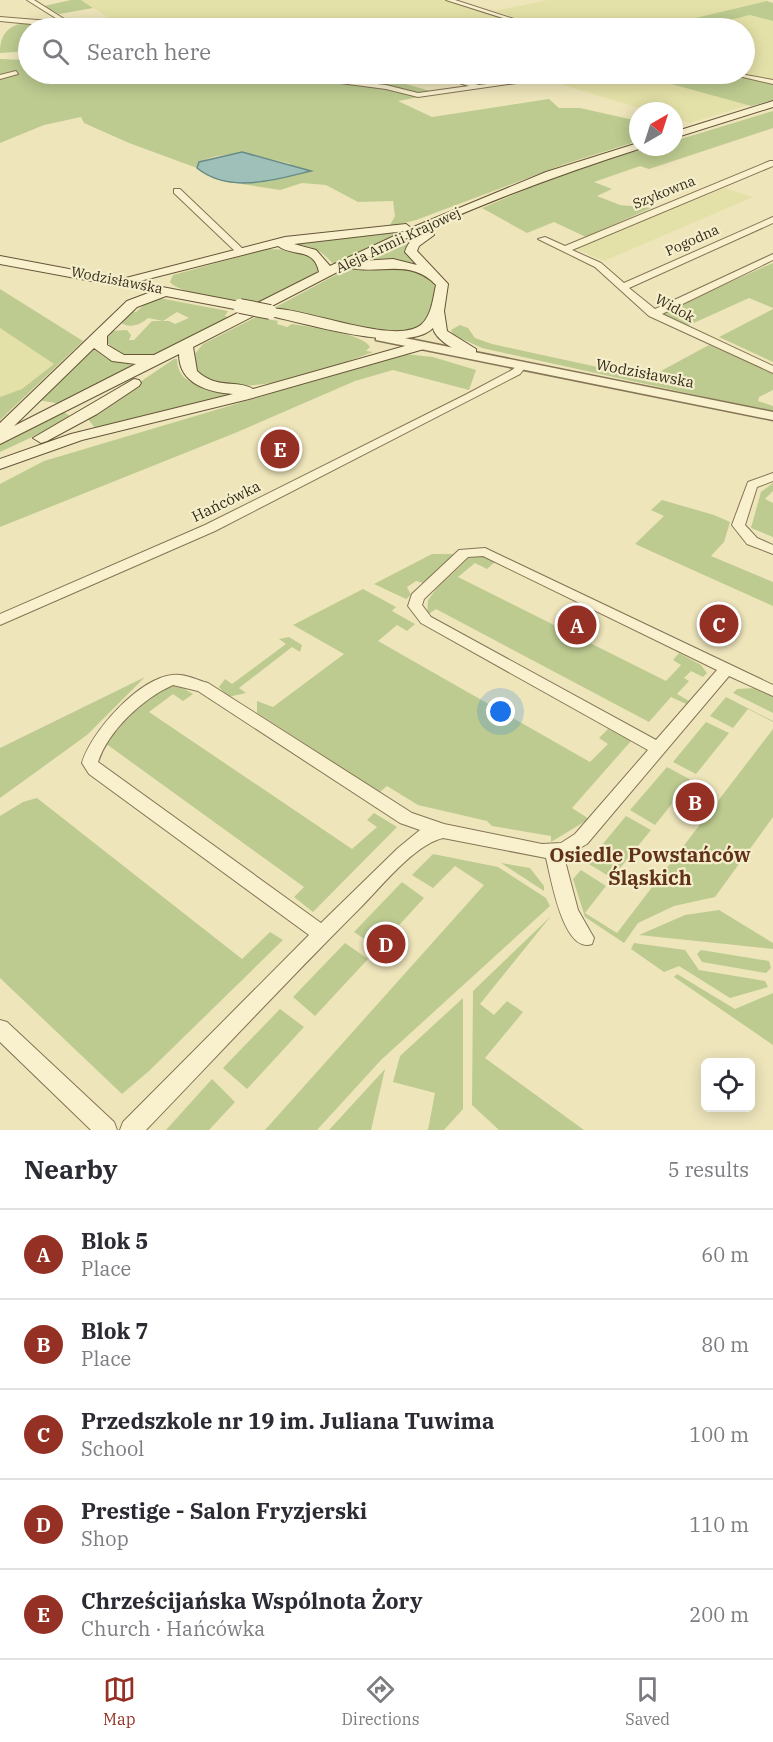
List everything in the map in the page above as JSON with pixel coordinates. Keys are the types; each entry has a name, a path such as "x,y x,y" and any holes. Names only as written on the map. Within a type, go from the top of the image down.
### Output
{"main road":[{"path":"683,132 773,104"},
{"name":"Aleja Armii Krajowej","path":"0,439 186,347 341,266 435,222 550,174 629,149"},
{"path":"463,210 411,246 413,254 443,287 438,311 441,333 471,352"},
{"path":"128,280 285,241 389,230 435,222"},
{"path":"261,247 286,246 314,252 325,262 326,274"},
{"name":"Wodzisławska","path":"0,260 128,280 166,291"},
{"path":"341,266 393,263 433,274"},
{"name":"Wodzisławska","path":"30,265 396,336"},
{"path":"0,431 132,304 166,291 164,279 179,269"},
{"path":"111,282 128,292 132,304"},
{"path":"396,336 421,331 428,326 438,311"},
{"name":"Wodzisławska","path":"346,327 381,336"},
{"path":"100,336 103,351 121,359 146,360 168,356"},
{"path":"367,360 382,348 381,336"},
{"path":"0,464 77,437 419,346"},
{"path":"186,347 187,368 200,381 231,390 263,389"},
{"name":"Aleja Armii Krajowej","path":"0,457 92,411 168,356"}],"street":[{"path":"30,0 60,18"},
{"path":"449,0 507,18"},
{"path":"0,19 18,22"},
{"path":"0,27 18,22"},
{"path":"0,77 16,74"},
{"path":"755,78 773,82"},
{"path":"360,84 386,87 418,95 511,84"},
{"path":"469,84 484,88"},
{"name":"Szykowna","path":"566,249 773,163"},
{"path":"177,191 241,252"},
{"name":"Pogodna","path":"624,288 773,220"},
{"name":"Widok","path":"542,239 598,265 653,314 773,370"},
{"path":"653,314 773,257"},
{"name":"Wodzisławska","path":"381,336 419,346 773,416"},
{"name":"Wodzisławska","path":"396,336 516,364"},
{"name":"Hańcówka","path":"0,620 210,528 516,372 516,364"},
{"path":"773,477 752,484 738,525 752,541 773,550"},
{"path":"659,749 426,620 415,606 417,597 464,553 485,552 773,691"},
{"path":"322,934 95,770 90,763 91,753 119,718 145,694 163,682 175,679 203,687 406,818 443,831 542,851 564,850 581,839 727,669"},
{"path":"131,1130 404,853 426,835 443,831"},
{"path":"553,850 572,920 577,932 585,938"},
{"path":"0,1029 106,1130"}],"shaded area":[{"path":"81,0 447,0 504,18 109,18"},
{"path":"547,0 770,0 695,18 515,18 495,11"},
{"path":"750,15 773,21 773,80 755,77 755,18 738,18"},
{"path":"560,84 671,84 748,105 690,123 683,121 683,102 629,102 629,105"},
{"path":"725,188 753,197 604,261 576,249 581,245"},
{"path":"0,328 54,364 22,389 0,397"}],"green space":[{"path":"81,0 93,8 59,14 44,6"},
{"path":"767,1 773,3 773,21 750,15 738,18 695,18"},
{"path":"18,24 18,52 0,53 5,33"},
{"path":"0,59 18,60 18,84 406,84 434,92 471,87 398,101 432,117 549,99 559,108 580,108 629,119 629,144 565,164 416,220 389,227 395,216 393,201 358,202 326,185 302,183 280,190 235,183 273,180 291,164 256,156 234,154 199,162 197,168 129,143 84,123 81,117 44,125 0,143"},
{"path":"755,79 773,83 773,100 751,106 671,84 755,84"},
{"path":"773,111 773,128 649,169 640,166 594,182 612,189 597,196 620,205 651,208 586,237 554,222 527,233 482,208 576,169 626,153 629,153 629,156 683,156 683,138"},
{"path":"402,229 406,231 335,266 314,249 287,243"},
{"path":"414,234 419,236 407,249 417,263 362,260"},
{"path":"267,249 292,250 314,257 318,271 292,289 263,303 243,303 214,298 185,290 170,282 173,275"},
{"path":"773,263 773,308 749,298 687,326 659,313"},
{"path":"372,266 409,269 419,272 433,282 437,290 427,323 410,331 391,333 274,308 343,271"},
{"path":"0,289 83,341 0,420 0,397 22,389 54,364 0,328"},
{"path":"159,298 228,311 225,316 232,318 189,342 157,354 126,355 111,348 106,340 111,331 127,330 131,335 129,340 134,340 152,321 163,321 148,318 142,323 131,326 120,322 131,311 136,312 146,303","holes":["177,312 189,318 175,324 163,321"]},
{"path":"773,309 773,362 719,337"},
{"path":"256,317 278,321 277,324 287,327 292,324 347,334 365,342 370,347 366,351 373,352 333,367 283,381 257,385 234,385 213,381 196,370 193,356 203,344"},
{"path":"460,325 468,328 475,338 492,344 648,378 709,345 773,373 773,390 759,397 758,401 773,406 773,412 482,348 453,335 451,330"},
{"path":"92,348 107,359 137,364 61,404 38,400"},
{"path":"404,354 433,357 476,370 469,390 393,370 355,381 235,433 0,527 0,484 44,461"},
{"path":"177,359 183,376 190,381 234,395 96,429 87,418"},
{"path":"64,412 73,418 0,452 0,445"},
{"path":"773,483 773,491 765,499 773,503 773,537 751,528 761,492"},
{"path":"662,500 730,522 724,542 711,556 773,582 773,606 635,544 664,516 651,510"},
{"path":"432,554 454,554 423,583 416,581 407,587 411,595 406,599 374,584"},
{"path":"483,556 495,562 487,569 475,563 458,577 666,681 681,665 673,660 679,653 701,665 707,673 703,677 691,671 684,678 689,681 677,694 689,701 686,704 671,697 649,722 436,609 427,615 428,600 437,588 470,557"},
{"path":"363,589 396,607 392,611 415,624 407,631 397,625 378,641 590,762 608,744 599,738 608,729 631,741 572,808 589,819 551,842 551,836 492,826 487,821 418,805 387,786 380,792 257,713 257,701 273,707 344,654 293,625"},
{"path":"289,637 302,645 300,652 292,647 239,688 246,693 228,697 219,687 225,679 232,684 286,644 279,639"},
{"path":"145,677 87,735 0,798 0,748"},
{"path":"174,683 193,694 183,701 173,694 149,712 352,849 377,827 367,820 374,813 397,827 313,912 294,897 304,887 105,743 152,693"},
{"path":"755,688 773,697 773,713 733,693 737,689"},
{"path":"726,697 773,722 748,709 733,728 710,716"},
{"path":"706,722 729,733 696,774 673,762"},
{"path":"773,729 773,817 715,897 674,906 638,923 624,943 585,917 573,879 581,870 606,886 585,913 617,933"},
{"path":"667,767 691,780 655,825 630,810"},
{"path":"37,798 242,959 270,932 283,940 149,1071 122,1094 0,978 0,816 23,802"},
{"path":"626,816 651,830 612,878 587,863"},
{"path":"433,854 498,867 546,898 550,906 381,1060 317,1130 265,1130 484,885 455,866 433,888 412,875"},
{"path":"501,863 530,868 544,886 544,891"},
{"path":"402,882 424,898 378,948 354,932"},
{"path":"719,910 773,943 773,949 639,935 685,915"},
{"path":"551,916 480,1004 494,1015 507,1001 523,1012 485,1058 584,1130 499,1130 472,1105 473,991"},
{"path":"345,943 368,959 315,1016 293,997"},
{"path":"634,943 685,950 699,970 765,981 768,987 730,998 679,966 664,972 631,949"},
{"path":"701,950 769,961 771,968 766,973 702,962 697,954"},
{"path":"677,974 735,1009 773,993 773,1045 674,977"},
{"path":"463,998 463,1109 444,1130 428,1130 435,1093 393,1082 400,1056"},
{"path":"280,1009 304,1027 247,1089 223,1068"},
{"path":"385,1069 371,1130 329,1130"},
{"path":"212,1079 235,1102 209,1130 166,1130"}],"water":[{"path":"242,152 311,171 267,181 237,183 223,181 197,168 199,162"}],"place":[{"name":"Chrześcijańska Wspólnota Żory","path":"280,449"},
{"name":"Przedszkole nr 19 im. Juliana Tuwima","path":"719,624"},
{"name":"Blok 5","path":"577,625"},
{"name":"Blok 7","path":"695,802"},
{"name":"Prestige - Salon Fryzjerski","path":"386,944"}],"district":[{"name":"Osiedle Powstańców Śląskich","path":"650,866"}]}
